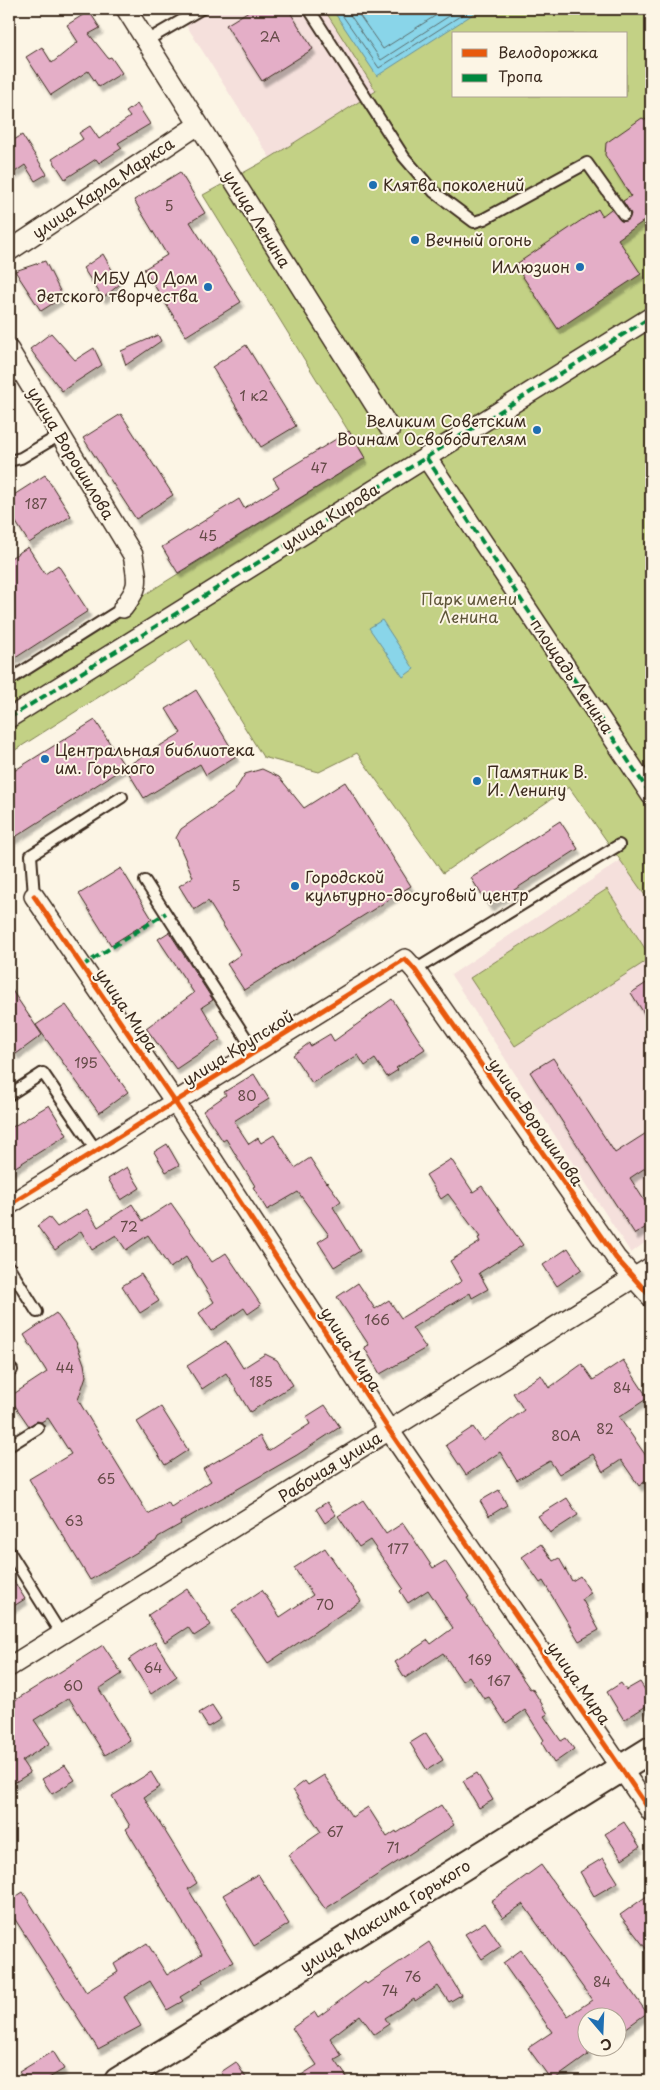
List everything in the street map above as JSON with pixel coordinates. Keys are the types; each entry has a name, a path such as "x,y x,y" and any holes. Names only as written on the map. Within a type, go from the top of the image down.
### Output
{"main road":[{"name":"улица Максима Горького","path":"118,2081 651,1750"}],"street":[{"name":"улица Ленина","path":"126,9 390,429"},
{"name":"улица Карла Маркса","path":"9,251 198,125"},
{"name":"улица Кирова","path":"9,718 651,316"},
{"name":"улица Ворошилова","path":"9,350 133,555 138,582 134,594 123,608"},
{"name":"площадь Ленина","path":"426,457 651,795"},
{"name":"улица Мира","path":"34,896 175,1102 389,1430 651,1812"},
{"name":"улица Ворошилова","path":"410,965 616,1258 651,1297"},
{"name":"улица Крупской","path":"9,1205 255,1052 410,965"},
{"name":"Рабочая улица","path":"9,1667 651,1266"}],"lane":[{"path":"146,41 201,9"},
{"path":"309,9 404,156 434,192 474,222 484,219 587,163 624,215"},
{"path":"9,461 21,458 60,435"},
{"path":"9,680 123,608"},
{"name":"улица Мира","path":"34,896 31,855 122,797"},
{"path":"410,965 620,845"},
{"path":"145,881 255,1052"},
{"path":"9,1095 43,1073 96,1150"},
{"path":"9,1267 37,1312"},
{"path":"9,1446 38,1428"},
{"path":"9,1551 61,1634"}],"shaded area":[{"path":"176,9 324,9 377,91 270,158"},
{"path":"621,860 651,904 651,1238 631,1253 451,975"}],"green space":[{"name":"Парк имени Ленина","path":"324,9 651,9 651,904 569,787 443,873 357,753 319,772 263,757 190,639 9,754 9,682 157,587 365,458 203,195 270,158 376,91"},
{"path":"607,889 651,958 515,1046 470,978"}],"water":[{"path":"332,9 481,9 377,76"},
{"path":"382,620 414,669 403,677 369,628"}],"building":[{"path":"252,9 288,9 313,49 262,81 226,25"},
{"path":"89,11 100,28 89,34 108,58 111,57 122,73 99,87 88,71 51,95 26,57 42,47 52,63 78,42 67,25"},
{"path":"137,104 150,124 118,143 122,148 99,163 96,159 65,179 52,159 83,139 79,133 90,126 99,139 130,117 126,112"},
{"path":"642,118 651,122 651,216 618,239 641,274 558,329 515,265 598,209 602,216 611,209 621,221 628,220 631,214 623,201 631,196 605,155 606,143"},
{"path":"22,135 47,174 35,181 25,165 9,176 9,143"},
{"path":"180,172 205,213 190,222 241,302 186,336 144,269 167,255 134,200"},
{"path":"103,254 120,284 103,298 83,268"},
{"path":"45,261 63,297 41,311 15,271"},
{"path":"51,333 75,360 94,348 102,365 62,391 30,349"},
{"path":"158,335 161,341 126,365 121,351"},
{"path":"246,345 296,426 261,447 212,367"},
{"path":"121,414 173,495 136,519 83,438"},
{"path":"349,431 365,458 178,573 162,547 239,499 244,508 279,487 273,478"},
{"path":"45,475 71,516 29,543 9,511 9,498"},
{"path":"28,547 45,574 58,565 88,611 9,662 9,559"},
{"path":"196,690 236,756 206,775 200,764 144,798 125,767 181,733 166,709"},
{"path":"95,720 125,767 9,841 9,774"},
{"name":"Городской культурно-досуговый центр","path":"262,769 279,777 304,808 345,782 411,886 244,990 227,964 241,954 208,901 194,910 179,886 193,877 176,838 181,829 234,792 245,774"},
{"path":"560,821 578,849 489,906 471,878"},
{"path":"121,868 152,919 111,945 79,894"},
{"path":"169,932 213,1000 202,1007 221,1039 176,1069 146,1028 194,993 158,939"},
{"path":"651,980 651,1024 631,993"},
{"path":"9,986 42,1035 16,1054 9,1044"},
{"path":"392,999 425,1049 396,1068 398,1070 387,1077 375,1059 365,1066 358,1055 312,1083 293,1055 309,1043 310,1046 330,1034 334,1041"},
{"path":"66,1005 128,1092 99,1113 36,1025"},
{"path":"553,1058 615,1153 651,1130 651,1164 630,1178 651,1211 651,1224 635,1234 530,1072"},
{"path":"254,1074 269,1099 234,1121 249,1144 258,1138 261,1143 274,1135 295,1168 310,1158 326,1183 341,1201 333,1207 360,1251 334,1267 318,1242 329,1235 298,1192 267,1210 253,1187 255,1186 226,1139 223,1141 203,1111 226,1095 224,1092"},
{"path":"49,1105 67,1135 9,1171 9,1129"},
{"path":"167,1144 179,1165 166,1172 154,1152"},
{"path":"451,1159 473,1192 482,1186 523,1245 479,1273 488,1289 472,1298 470,1293 412,1328 426,1348 380,1374 364,1347 369,1345 337,1297 358,1283 375,1309 389,1300 401,1318 462,1281 450,1261 480,1242 478,1238 480,1237 448,1194 441,1199 426,1175"},
{"path":"127,1167 140,1188 121,1200 108,1179"},
{"path":"171,1203 212,1262 226,1253 261,1305 248,1314 244,1308 211,1331 199,1313 214,1302 186,1257 170,1268 148,1235 126,1250 116,1235 92,1250 81,1231 55,1250 37,1226 49,1217 57,1227 87,1209 98,1227 132,1204 143,1221"},
{"path":"568,1248 582,1269 557,1286 543,1265"},
{"path":"141,1274 159,1301 140,1313 122,1286"},
{"path":"56,1313 76,1342 84,1364 86,1376 78,1400 148,1514 168,1502 171,1507 211,1481 203,1469 260,1436 268,1451 310,1424 306,1417 325,1405 340,1427 297,1455 180,1522 181,1524 158,1537 156,1541 90,1580 29,1479 71,1454 48,1418 41,1422 37,1421 29,1426 9,1397 47,1372 24,1335"},
{"path":"226,1341 243,1368 265,1354 277,1360 293,1385 250,1412 226,1373 202,1389 187,1366"},
{"path":"623,1360 648,1398 619,1417 651,1463 651,1477 639,1486 621,1460 603,1472 593,1454 559,1474 550,1461 517,1480 500,1452 466,1475 446,1445 473,1427 483,1441 524,1410 513,1393 541,1375 549,1388 582,1364 593,1380"},
{"path":"161,1407 188,1450 165,1465 137,1422"},
{"path":"499,1490 507,1505 489,1516 480,1501"},
{"path":"567,1498 578,1515 550,1533 538,1516"},
{"path":"363,1500 386,1534 403,1523 433,1568 445,1561 469,1597 467,1598 530,1689 532,1688 548,1714 544,1716 561,1741 566,1738 574,1749 554,1763 541,1742 544,1740 525,1710 506,1723 489,1697 484,1699 469,1676 462,1681 443,1653 405,1678 395,1662 428,1640 431,1644 453,1628 428,1590 408,1603 400,1591 403,1588 370,1540 359,1547 338,1516"},
{"path":"327,1502 336,1515 325,1523 316,1509"},
{"path":"541,1544 553,1561 559,1558 572,1581 580,1576 591,1593 582,1599 599,1630 579,1641 543,1581 540,1583 522,1557"},
{"path":"325,1548 361,1601 268,1663 232,1610 262,1590 280,1617 313,1595 294,1568"},
{"path":"9,1573 25,1599 9,1609"},
{"path":"187,1589 211,1625 194,1636 188,1627 165,1642 148,1615"},
{"path":"155,1642 177,1676 151,1694 129,1659"},
{"path":"103,1645 122,1674 99,1689 130,1740 105,1755 69,1698 34,1720 50,1743 22,1761 30,1773 9,1786 9,1740 10,1742 14,1739 9,1731 9,1704"},
{"path":"640,1682 651,1699 651,1703 624,1720 607,1692 621,1683 626,1690"},
{"path":"212,1705 221,1719 208,1727 199,1713"},
{"path":"426,1733 443,1760 427,1770 410,1743"},
{"path":"65,1765 75,1780 52,1794 42,1779"},
{"path":"151,1772 160,1787 144,1797 197,1883 188,1889 233,1962 202,1980 203,1983 180,1997 183,2001 167,2010 150,1981 124,1997 141,2026 98,2049 9,1910 9,1901 23,1892 86,1992 118,1972 114,1964 147,1943 167,1975 202,1954 126,1829 130,1826 112,1796"},
{"path":"477,1773 493,1800 479,1808 463,1781"},
{"path":"324,1775 352,1817 368,1807 387,1837 396,1831 397,1833 441,1805 454,1825 325,1909 288,1855 321,1832 293,1790 305,1781 308,1785"},
{"path":"624,1822 640,1847 622,1859 605,1834"},
{"path":"603,1858 618,1882 594,1896 580,1872"},
{"path":"541,1865 647,2013 628,2027 628,2008 580,2008 592,2000 523,1904 503,1918 491,1901"},
{"path":"258,1874 289,1924 254,1946 223,1895"},
{"path":"651,1893 651,1955 620,1915"},
{"path":"485,1922 501,1946 482,1959 465,1934"},
{"path":"429,1942 461,1995 449,2002 438,1986 385,2018 389,2024 374,2034 360,2015 330,2038 342,2056 335,2060 350,2081 292,2081 317,2065 292,2028 315,2012 318,2017 365,1982 367,1984"},
{"path":"521,1950 568,2016 578,2009 578,2058 584,2058 552,2081 528,2048 552,2032 503,1963"},
{"path":"53,2051 64,2069 44,2081 25,2081 19,2072"},
{"path":"236,2062 248,2081 227,2081 221,2072"}],"marked path":[{"path":"9,718 651,317"},
{"path":"426,457 651,795"},
{"path":"82,966 166,913"}],"cycle path":[{"path":"34,896 175,1102 389,1430 651,1812"},
{"path":"9,1205 405,959 415,970 616,1258 651,1297"}],"place":[{"name":"Клятва поколений","path":"373,185"},
{"name":"Вечный огонь","path":"415,240"},
{"name":"Иллюзион","path":"580,267"},
{"name":"МБУ ДО Дом детского творчества","path":"208,287"},
{"name":"Великим Советским Воинам Освободителям","path":"537,430"},
{"name":"Центральная библиотека им. Горького","path":"45,759"},
{"name":"Памятник В. И. Ленину","path":"477,781"},
{"name":"Городской культурно-досуговый центр","path":"295,886"}]}
